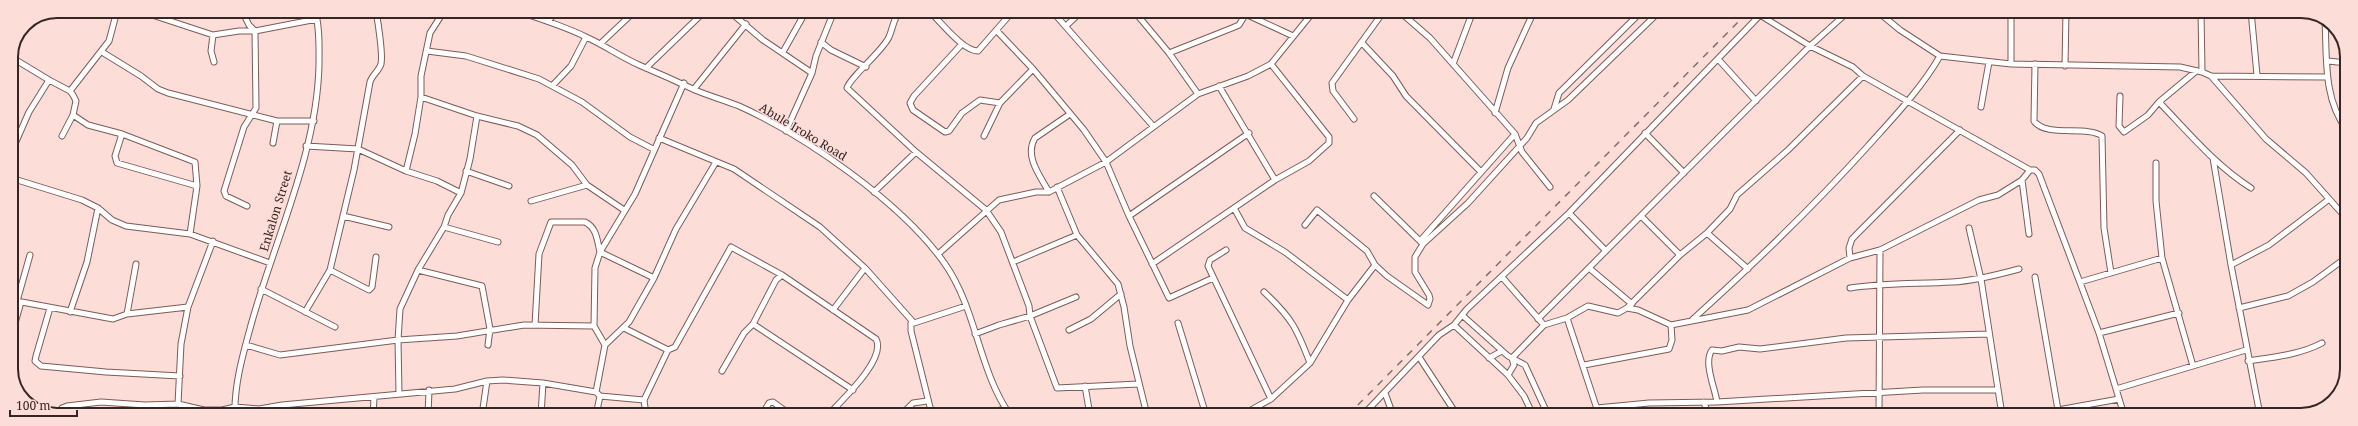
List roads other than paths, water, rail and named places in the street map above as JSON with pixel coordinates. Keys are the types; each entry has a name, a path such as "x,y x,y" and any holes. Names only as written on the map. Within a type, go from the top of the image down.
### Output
{"street":[{"path":"70,91 102,52 112,34 115,18"},
{"path":"161,18 213,35 239,31 255,32 317,19"},
{"path":"246,18 255,32 256,108 244,127 224,191 226,196 247,206"},
{"path":"305,312 330,270 358,149 370,82 372,76 380,65 382,56 377,18"},
{"path":"406,171 416,134 421,98 422,76 430,33 440,18"},
{"name":"Abule Iroko Road","path":"539,18 586,37 646,68 684,83 694,89 739,106 786,131 833,160 874,192 938,254 954,279 966,306 991,380 1005,408"},
{"path":"548,21 551,18"},
{"path":"600,44 628,18"},
{"path":"646,68 698,18"},
{"path":"739,18 812,73"},
{"path":"783,52 802,18"},
{"path":"786,131 812,73 821,42 831,18"},
{"path":"895,18 889,37 866,67 849,84 847,88 916,152 986,210 1001,232 1013,262 1054,384 1060,388 1138,384"},
{"path":"936,18 962,44 972,51 978,51 997,31 1007,18"},
{"path":"1059,18 1152,126"},
{"path":"1066,26 1075,18"},
{"path":"1140,18 1169,53 1198,94"},
{"path":"1169,53 1239,25 1243,18"},
{"path":"1254,18 1293,36"},
{"path":"938,254 999,200 1036,192 1049,192 1106,162 1152,126 1198,94 1248,76 1271,64 1308,18"},
{"path":"1354,119 1332,87 1332,83 1363,44 1380,18"},
{"path":"1408,18 1418,25 1514,134 1519,147 1550,187"},
{"path":"1453,64 1470,18"},
{"path":"1495,113 1508,68 1531,18"},
{"path":"1554,109 1559,93 1635,18"},
{"path":"1422,242 1468,202 1519,147 1536,123 1568,100 1653,18"},
{"path":"1370,408 1439,335 1454,325 1462,315 1569,213 1758,18"},
{"path":"1763,18 1810,46 1853,67 1863,76 2030,170 2035,170 2039,174 2099,332 2122,408"},
{"path":"1538,319 1810,46 1841,18"},
{"path":"1886,18 1900,30 1940,56 2011,64 2065,66 2162,66 2180,67 2195,72 2202,72 2211,76 2266,139 2306,173 2340,213"},
{"path":"2011,18 2011,64"},
{"path":"2065,66 2066,18"},
{"path":"2201,18 2202,72"},
{"path":"2252,18 2257,75"},
{"name":"Enkalon Street","path":"234,407 239,374 261,289 314,121 319,68 317,19"},
{"path":"694,89 746,24"},
{"path":"2325,26 2328,61 2327,77 2333,109 2340,120"},
{"path":"997,31 1033,69 1070,114 1106,162 1129,216 1169,298 1213,278"},
{"path":"213,35 211,51 214,62"},
{"path":"553,86 571,66 586,37"},
{"path":"821,42 831,50 866,67"},
{"path":"962,44 914,96 910,103 913,110 945,132 948,131 962,113 980,100 1000,103"},
{"path":"1363,44 1392,76 1406,96 1481,172"},
{"path":"427,51 466,56 539,79 598,113 630,137 653,150"},
{"path":"102,52 142,76 158,89 219,107 277,121 314,121"},
{"path":"1693,319 1748,269 1838,178 1909,101 1940,56"},
{"path":"1718,59 1756,101"},
{"path":"2328,61 2340,62"},
{"path":"18,62 48,80 70,91 76,101 72,115 62,136"},
{"path":"1981,107 1989,62"},
{"path":"1152,264 1275,180 1309,161 1329,143 1329,137 1271,64"},
{"path":"2035,64 2034,121 2037,125 2055,130 2096,132 2102,136 2104,228 2111,273"},
{"path":"984,136 1000,103 1033,69"},
{"path":"2120,96 2119,126 2124,132 2148,115 2159,102 2195,72"},
{"path":"2211,76 2257,75 2327,77"},
{"path":"1512,358 1544,325 1567,318 1588,306 1618,313 1632,304 1680,255 1707,233 1730,209 1737,196 1788,150 1863,76"},
{"path":"18,137 29,112 48,80"},
{"path":"597,408 604,345 594,326 595,268 600,252 635,194 653,150 684,83"},
{"path":"1219,86 1249,133 1275,180"},
{"path":"421,98 477,116 518,126 537,136 572,165 587,185 624,210"},
{"path":"2159,102 2236,179 2251,188"},
{"path":"1049,192 1032,157 1032,142 1035,138 1070,114"},
{"path":"72,115 88,125 122,134 195,162 197,186 190,234"},
{"path":"399,394 398,340 400,309 418,270 444,227 448,215 461,193 477,116"},
{"path":"274,143 277,121"},
{"path":"1850,258 1849,248 1852,239 1960,130"},
{"path":"1129,216 1249,133"},
{"path":"1645,133 1684,173"},
{"path":"122,134 115,156 117,163 197,186"},
{"path":"1305,225 1317,210 1367,251 1375,265 1423,303 1428,305 1430,299 1429,295 1415,272 1415,257 1422,242 1514,134"},
{"path":"659,138 734,169 820,227 865,268 914,323"},
{"path":"306,146 358,149 406,171 437,181 461,193"},
{"path":"874,192 916,152"},
{"path":"2214,158 2238,308 2258,408"},
{"path":"604,345 624,328 654,278 676,229 716,162"},
{"path":"2156,163 2156,200 2162,258 2193,366"},
{"path":"1627,308 1638,310 1671,325 1693,319 1748,310 1850,258 1880,250 1979,200 1998,195 2022,180 2030,170"},
{"path":"466,171 509,186"},
{"path":"18,180 82,200 98,208 112,220 126,226 190,234 213,241 270,263"},
{"path":"2022,180 2029,234"},
{"path":"531,200 587,185"},
{"path":"1057,187 1077,235 1118,284 1144,408"},
{"path":"1374,196 1422,242"},
{"path":"2231,265 2269,245 2328,200"},
{"path":"70,312 87,262 98,208"},
{"path":"1234,208 1245,228 1285,252 1348,300"},
{"path":"1569,213 1606,251"},
{"path":"343,216 389,227"},
{"path":"1641,216 1680,255"},
{"path":"535,326 539,254 548,226 551,222 585,222 594,229 600,252 654,278"},
{"path":"444,227 498,242"},
{"path":"1969,228 1981,278 2001,408"},
{"path":"1707,233 1748,269"},
{"path":"1013,262 1077,235"},
{"path":"178,404 181,344 188,307 213,241"},
{"path":"645,408 644,400 668,350 675,347 731,247 782,275 876,339 879,346 862,378 853,390 835,408"},
{"path":"1226,250 1208,263 1213,278 1271,399"},
{"path":"1879,408 1878,338 1880,250"},
{"path":"18,294 30,255"},
{"path":"330,270 369,290 372,287 376,256"},
{"path":"2080,282 2162,258"},
{"path":"2238,308 2294,293 2340,262"},
{"path":"127,314 136,264"},
{"path":"1255,408 1271,399 1310,363 1348,300 1375,265"},
{"path":"833,310 865,268"},
{"path":"1589,268 1632,304"},
{"path":"1850,288 1880,283 1953,282 1981,278 2019,269"},
{"path":"418,270 482,286 490,329 488,345"},
{"path":"722,370 744,332 753,324 776,280 782,275"},
{"path":"1502,277 1544,325"},
{"path":"2035,277 2058,408"},
{"path":"261,289 335,327"},
{"path":"1264,292 1281,308 1296,328 1310,363"},
{"path":"1069,330 1091,319 1121,294"},
{"path":"975,334 1030,316 1076,297"},
{"path":"18,301 113,319 127,314 188,307"},
{"path":"930,408 911,331 911,323 966,306"},
{"path":"50,308 36,356 37,364 47,367 106,372 180,376"},
{"path":"2099,332 2179,313"},
{"path":"1462,315 1502,351 1525,365 1545,408"},
{"path":"1567,318 1584,365 1597,408 1879,394 1923,390 1998,390"},
{"path":"1178,323 1204,408"},
{"path":"753,324 853,390"},
{"path":"1454,325 1508,375 1524,396 1530,408"},
{"path":"1584,365 1669,349 1672,340 1671,325"},
{"path":"246,345 280,355 398,340 457,336 490,329 535,326 594,326"},
{"path":"624,328 668,350"},
{"path":"1717,402 1709,362 1709,354 1712,350 1722,351 1739,347 1760,349 1846,338 1989,334"},
{"path":"2248,361 2288,355 2311,349 2322,343"},
{"path":"2116,389 2246,350"},
{"path":"1489,358 1502,351"},
{"path":"1419,357 1447,397 1452,408"},
{"path":"1508,375 1514,365 1512,358"},
{"path":"266,408 374,398 429,390 455,389 487,381 543,383 598,394 644,400"},
{"path":"483,408 487,381"},
{"path":"541,408 543,383"},
{"path":"1085,386 1089,408"},
{"path":"428,408 429,390"},
{"path":"1385,393 1390,408"},
{"path":"373,408 374,398"},
{"path":"2069,408 2119,399"},
{"path":"907,408 913,402 928,401"},
{"path":"62,408 67,406 101,402 144,405 178,404 195,408"},
{"path":"766,408 769,403 773,402 781,408"},
{"path":"1704,402 1706,408"},
{"path":"230,408 246,408"}],"railway":[{"path":"1355,408 1742,18"}]}
